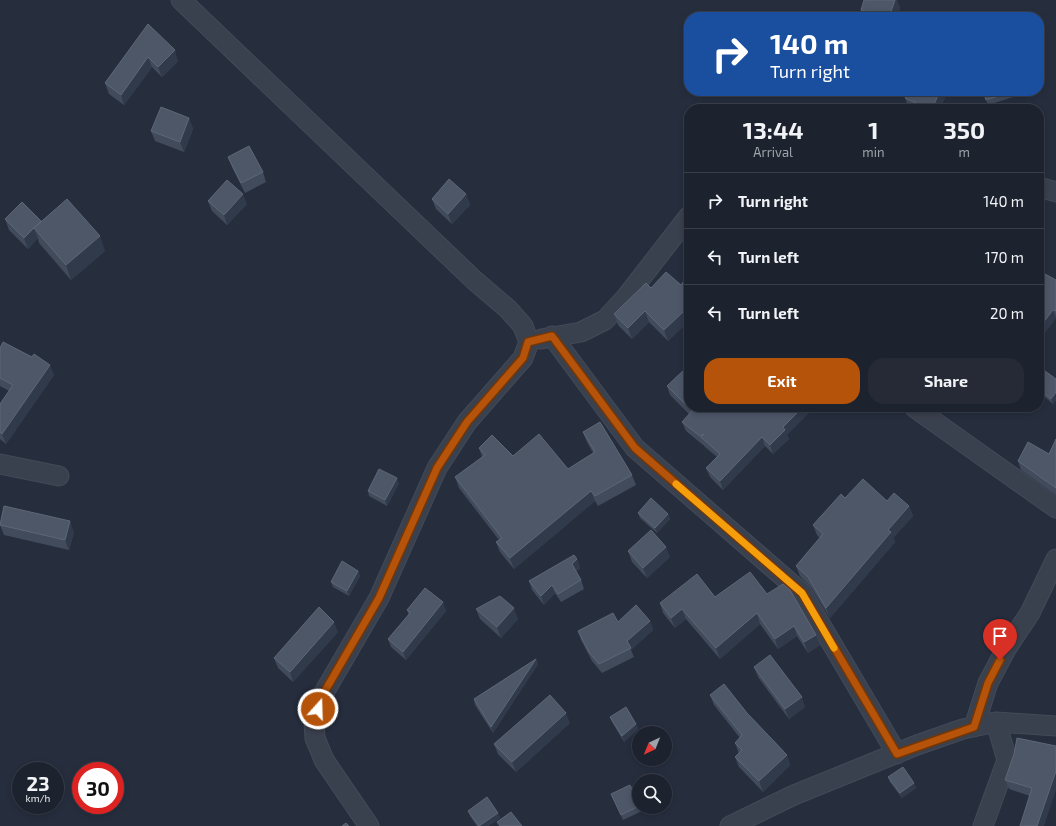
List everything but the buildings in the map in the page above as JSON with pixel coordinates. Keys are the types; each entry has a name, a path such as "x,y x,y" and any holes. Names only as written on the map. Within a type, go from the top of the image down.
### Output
{"street":[{"path":"181,0 474,280 508,310 523,326 528,342 523,358 467,422 437,468 379,598 322,696 314,722 315,738 324,760 369,826"},
{"path":"1044,188 1056,192"},
{"path":"528,342 552,336 581,332 605,320 627,296 684,222"},
{"path":"552,336 635,448 802,593 897,754"},
{"path":"921,412 1056,508"},
{"path":"0,464 59,476"},
{"path":"974,727 988,683 1006,649 1030,613 1056,559"},
{"path":"730,826 794,795 897,754 974,727 996,722 1056,726"},
{"path":"983,826 1007,760 996,722"}],"slow traffic":[{"path":"676,484 802,593 834,648"}],"route":[{"path":"318,709 322,696 344,655 379,598 437,468 467,422 523,358 528,342 552,336 635,448 802,593 897,754 917,745 963,729 974,727 988,683 1000,660"}]}
